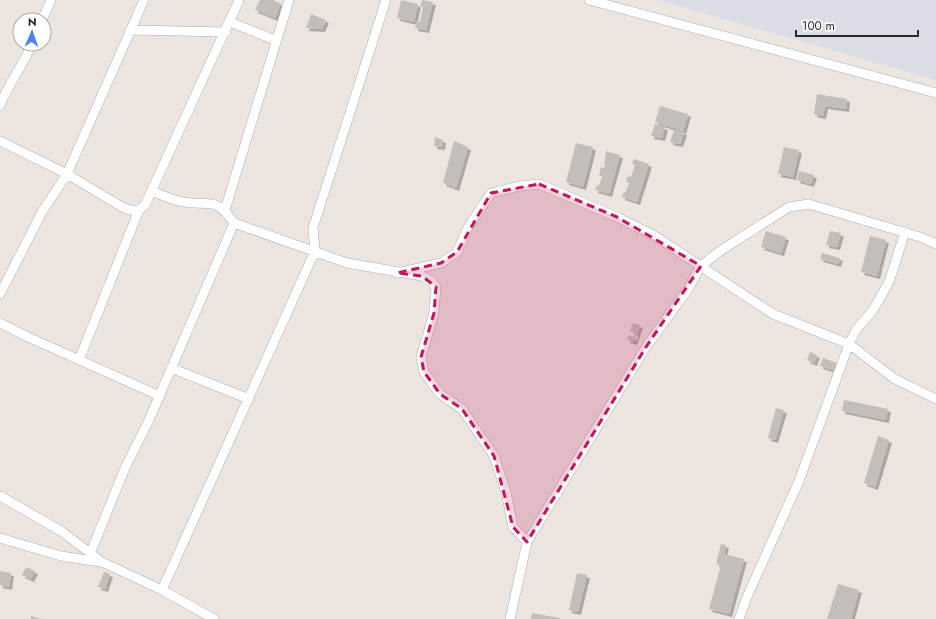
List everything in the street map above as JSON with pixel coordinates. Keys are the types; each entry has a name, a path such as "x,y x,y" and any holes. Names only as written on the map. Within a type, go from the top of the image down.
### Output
{"street":[{"path":"46,12 51,0"},
{"path":"0,294 42,212 67,174 144,0"},
{"path":"79,360 139,210 145,205 226,32 239,0"},
{"path":"225,210 275,40 289,0"},
{"path":"162,590 315,251 313,228 386,0"},
{"path":"589,0 936,93"},
{"path":"230,22 275,40"},
{"path":"130,30 226,32"},
{"path":"0,105 11,82 25,63 29,52"},
{"path":"0,140 67,174 122,207 139,210"},
{"path":"397,273 441,264 457,252 469,226 491,193 520,186 539,184 617,217 655,236 773,314 849,344 895,379 936,399"},
{"path":"151,191 180,201 213,204 225,210 234,223 347,263 397,273 422,276 431,281 436,288 434,313 421,357 424,372 440,394 462,409 494,456 506,492 513,527 527,542"},
{"path":"510,619 527,542 646,347 688,289 701,266 720,251 772,216 789,207 809,204 905,232 936,244"},
{"path":"90,554 125,468 160,396 234,223"},
{"path":"739,619 747,597 799,481 849,344 856,330 873,310 889,282 905,232"},
{"path":"0,323 160,396"},
{"path":"171,368 249,399"},
{"path":"0,496 61,531 102,562 162,590 214,619"},
{"path":"0,538 61,556 102,562"}],"highlighted area":[{"path":"539,184 617,217 701,266 646,347 527,542 513,527 494,456 462,409 440,394 424,372 421,357 434,313 436,287 422,276 397,273 441,263 457,252 491,193"}],"shaded area":[{"path":"657,0 936,0 936,80"}],"building":[{"path":"260,0 273,0 281,4 275,18 255,10"},
{"path":"401,0 418,4 414,22 397,18"},
{"path":"422,0 433,2 426,30 415,28 417,21 420,22 423,7 420,6"},
{"path":"311,14 326,20 322,29 306,28"},
{"path":"817,94 847,99 846,109 825,106 823,116 814,114"},
{"path":"660,106 688,114 683,131 655,122"},
{"path":"655,124 665,127 662,138 651,136"},
{"path":"674,130 684,132 680,144 670,142"},
{"path":"435,137 443,140 442,147 434,146"},
{"path":"454,141 468,147 456,188 443,183"},
{"path":"576,143 593,147 583,187 566,182"},
{"path":"784,147 799,150 793,177 778,174"},
{"path":"606,151 620,155 609,194 595,190 597,185 599,186 602,176 599,176 601,167 604,168"},
{"path":"634,159 649,164 637,202 622,197 623,193 626,192 629,183 626,182 628,176 631,177 635,165 632,164"},
{"path":"799,171 814,175 811,184 797,180"},
{"path":"766,231 786,237 781,253 761,247"},
{"path":"830,231 841,233 837,247 826,245"},
{"path":"870,236 886,240 877,276 861,272"},
{"path":"822,253 840,258 838,264 820,259"},
{"path":"633,323 640,325 634,342 627,340 629,335 634,337 635,333 630,331"},
{"path":"810,352 817,355 814,363 807,360"},
{"path":"823,358 839,364 836,371 820,366"},
{"path":"844,400 888,409 886,420 842,411"},
{"path":"776,408 784,410 775,440 768,438"},
{"path":"878,436 889,440 875,487 864,483"},
{"path":"721,544 726,545 724,554 744,559 729,614 709,609 721,565 716,564"},
{"path":"26,567 35,571 31,579 22,575"},
{"path":"0,571 11,573 9,587 0,585"},
{"path":"104,572 110,574 105,589 98,587"},
{"path":"577,573 587,575 578,612 569,610"},
{"path":"838,584 859,590 851,619 827,619"},
{"path":"532,613 560,618 560,619 531,619"},
{"path":"31,616 41,619 31,619"}]}
